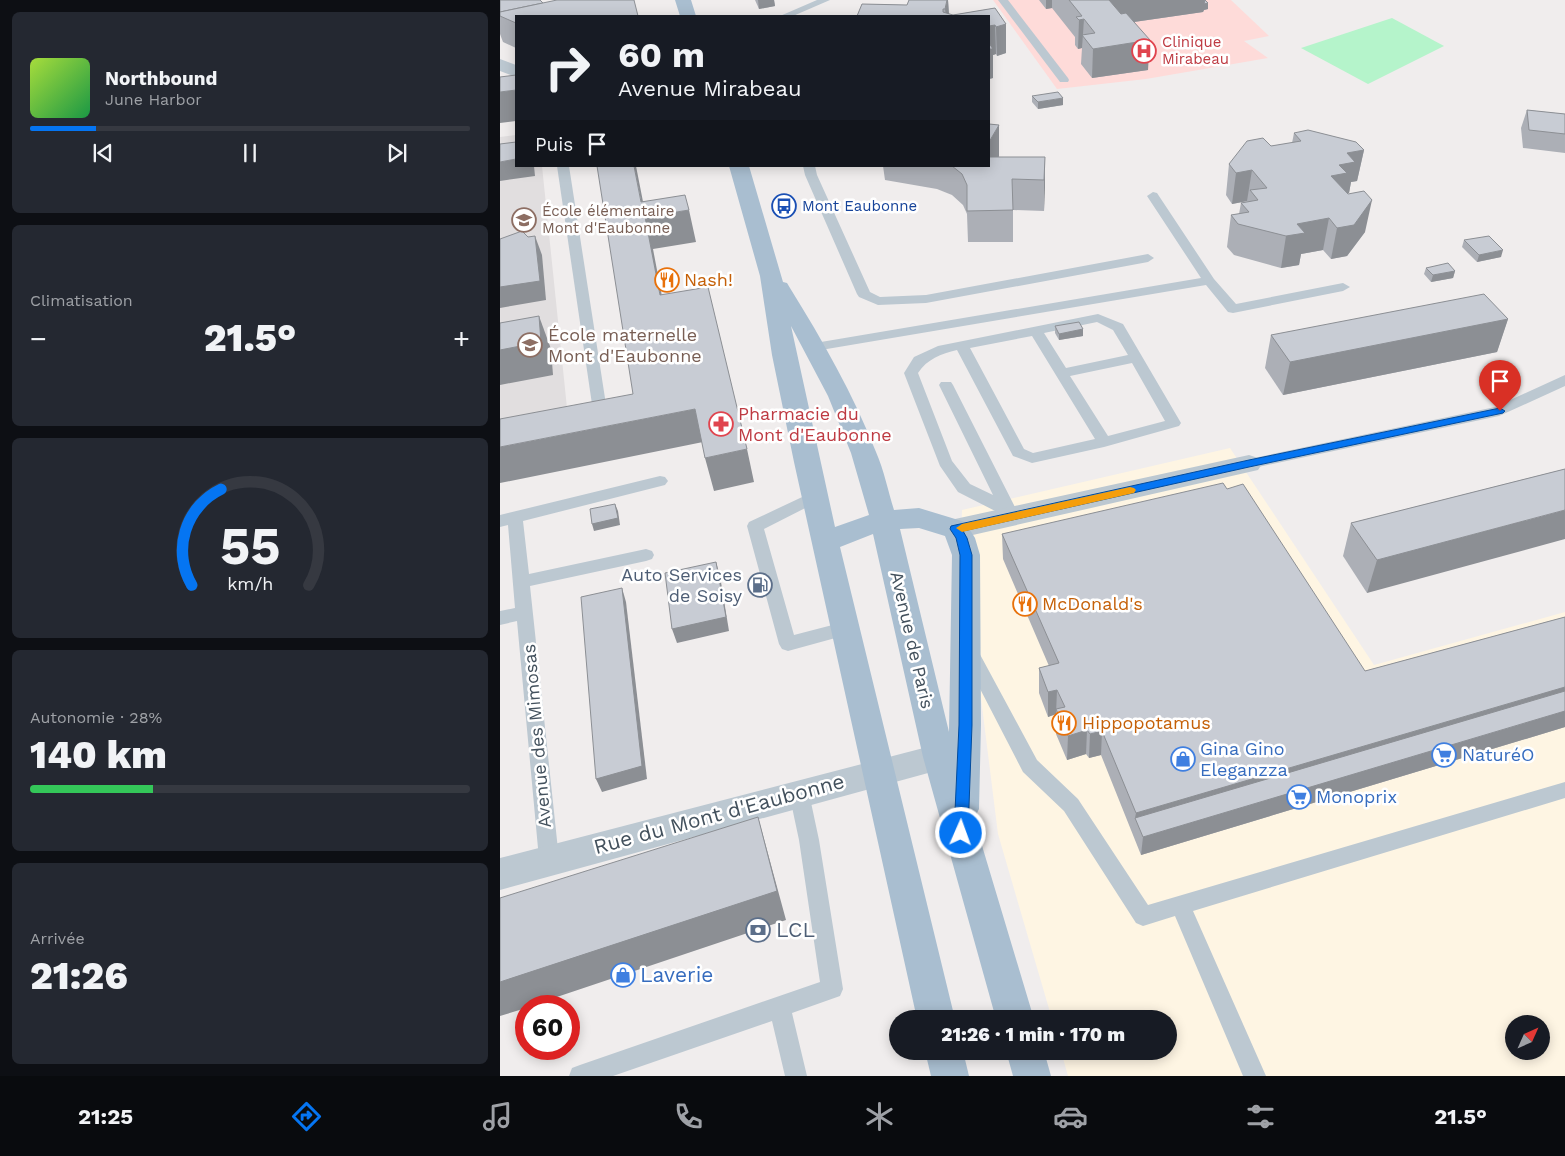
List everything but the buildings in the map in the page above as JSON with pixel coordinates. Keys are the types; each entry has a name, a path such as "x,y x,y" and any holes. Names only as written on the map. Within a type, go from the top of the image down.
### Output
{"main road":[{"path":"683,0 688,15"},
{"name":"Avenue de Paris","path":"739,167 772,276 784,355 844,629 934,1010"},
{"name":"Avenue de Paris","path":"772,276 815,348 840,396 864,453 884,521 939,757 1012,1010"},
{"path":"871,477 919,518"},
{"path":"826,542 862,527 884,521 919,518 955,529 962,538 966,555 965,725 961,833"},
{"path":"946,1060 950,1076"},
{"path":"1028,1060 1032,1076"}],"street":[{"path":"955,529 1010,513 1249,464"},
{"name":"Rue du Mont d'Eaubonne","path":"500,874 549,859 799,792 939,757"}],"lane":[{"path":"788,15 825,0"},
{"path":"1003,0 1064,80"},
{"path":"563,167 600,411"},
{"path":"809,167 811,175 864,294 878,301 926,299 1148,258"},
{"path":"1153,196 1209,281 1233,309 1343,287"},
{"path":"815,348 1209,281"},
{"path":"962,346 1018,452 1032,458 1174,424 1118,327 1098,318 943,349 919,360 911,373 945,462 964,488 1010,513"},
{"path":"1036,331 1104,442"},
{"path":"1061,373 1136,358"},
{"path":"1249,464 1500,411 1565,380"},
{"path":"946,385 1010,513"},
{"path":"508,519 660,481"},
{"path":"815,496 755,526 788,644 844,629"},
{"name":"Avenue des Mimosas","path":"508,519 522,582 549,859"},
{"path":"522,582 646,555"},
{"path":"500,618 525,612"},
{"path":"964,641 1030,766 1071,805 1143,916 1565,790"},
{"path":"580,1076 832,989 809,840 799,792"},
{"path":"1180,904 1255,1076"},
{"path":"780,1008 796,1076"}],"shaded area":[{"name":"Clinique Mirabeau","path":"993,0 1231,0 1269,36 1244,41 1268,58 1146,79 1057,89"},
{"path":"515,135 515,167 542,167 567,408 500,421 500,137"},
{"path":"1230,448 1374,665 1565,612 1565,1076 1068,1076 1064,1060 1177,1060 1177,1010 1049,1010 998,834 961,538 962,510"}],"green space":[{"path":"1392,18 1444,46 1368,84 1301,48"}],"slow traffic":[{"path":"962,528 1130,490"}],"place":[{"name":"Clinique Mirabeau","path":"1144,51"},
{"name":"Mont Eaubonne","path":"784,206"},
{"name":"École élémentaire Mont d'Eaubonne","path":"524,220"},
{"name":"Nash!","path":"667,280"},
{"name":"École maternelle Mont d'Eaubonne","path":"530,345"},
{"name":"Pharmacie du Mont d'Eaubonne","path":"721,424"},
{"name":"Auto Services de Soisy","path":"760,585"},
{"name":"McDonald's","path":"1025,604"},
{"name":"Hippopotamus","path":"1064,723"},
{"name":"NaturéO","path":"1444,755"},
{"name":"Gina Gino Eleganzza","path":"1183,759"},
{"name":"Monoprix","path":"1299,797"},
{"name":"LCL","path":"758,930"},
{"name":"Laverie","path":"623,975"}],"route":[{"path":"961,833 965,725 966,555 962,538 955,529 1500,411"}]}
